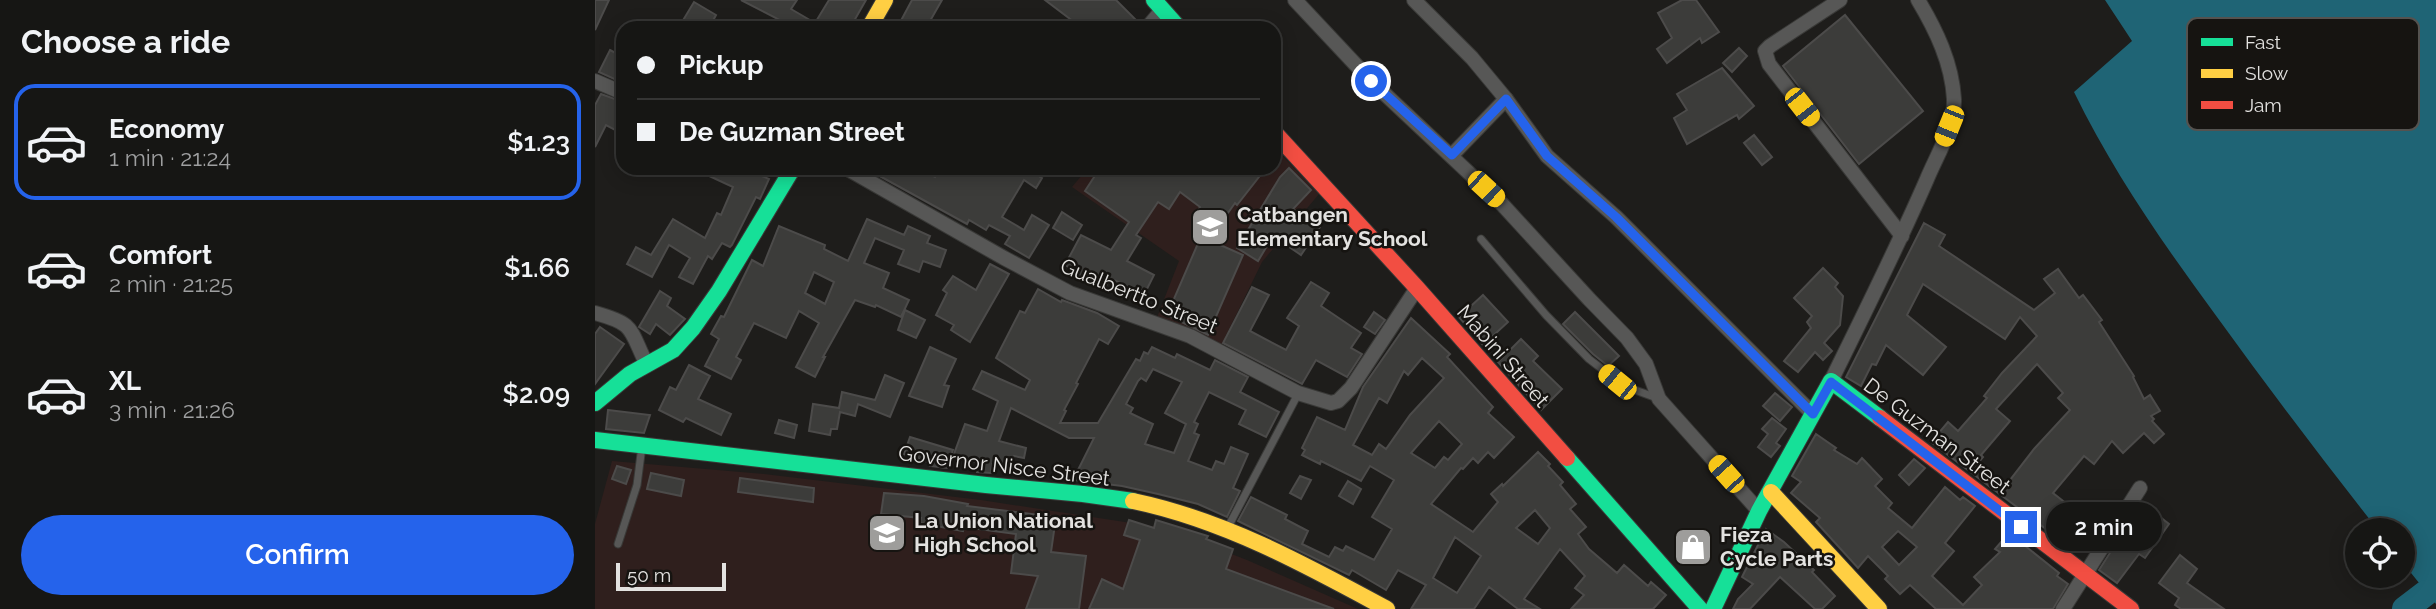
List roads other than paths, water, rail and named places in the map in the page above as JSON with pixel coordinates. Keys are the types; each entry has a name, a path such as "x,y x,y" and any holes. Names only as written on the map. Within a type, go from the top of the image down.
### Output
{"street":[{"path":"873,21 885,0"},
{"path":"1295,0 1371,81 1501,203 1627,338 1646,364 1659,399 1759,511"},
{"path":"1414,0 1472,58 1547,156 1616,217 1813,414"},
{"path":"1840,0 1770,46 1765,51 1765,57 1902,236"},
{"path":"1713,609 1759,511 1831,382 1902,236 1949,126 1954,102 1951,76 1942,46 1918,0"},
{"path":"1150,21 1158,5 1173,21"},
{"path":"595,81 616,90"},
{"path":"1452,155 1506,99"},
{"name":"Mabini Street","path":"1281,140 1417,288 1700,609"},
{"path":"595,402 646,363 673,350 693,328 719,291 789,175"},
{"name":"Gualbertto Street","path":"858,175 1070,293 1190,336 1298,393 1331,403 1345,395 1417,288"},
{"path":"595,313 624,322 630,327 646,363"},
{"name":"De Guzman Street","path":"1831,382 2131,609"},
{"name":"Governor Nisce Street","path":"595,440 1050,490 1176,512 1227,529 1387,609"},
{"path":"2063,609 2140,488"},
{"path":"1771,492 1870,604"}],"lane":[{"path":"1481,239 1546,315 1589,359 1624,386 1659,399"},
{"path":"1227,529 1298,393"},
{"path":"618,544 637,485 642,445"}],"water":[{"path":"2105,0 2436,0 2436,604 2415,578 2415,518 2369,518 2256,371 2178,263 2122,179 2074,92 2132,41"}],"waterway":[{"path":"2405,609 2426,593"}],"place":[{"name":"Catbangen Elementary School","path":"1210,227"},
{"name":"La Union National High School","path":"887,533"},
{"name":"Fieza Cycle Parts","path":"1693,547"}]}
